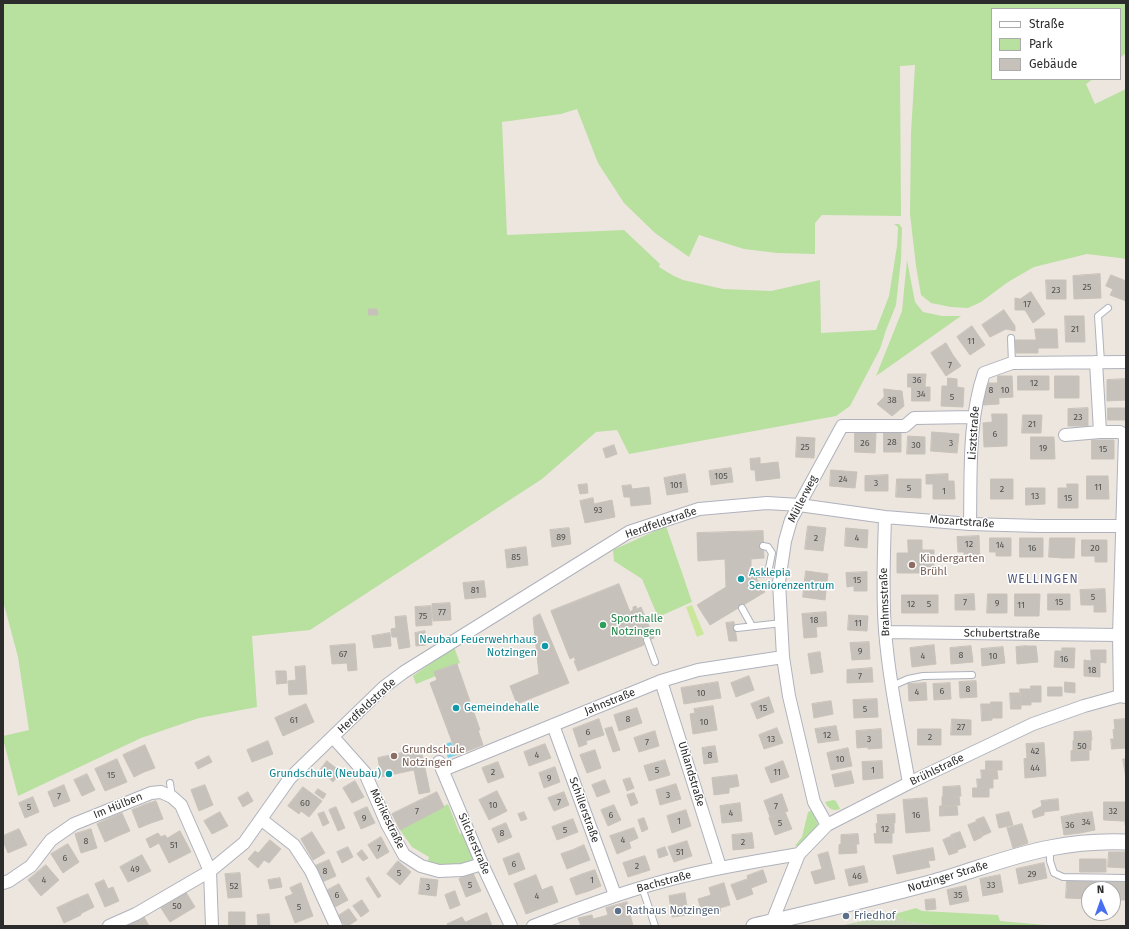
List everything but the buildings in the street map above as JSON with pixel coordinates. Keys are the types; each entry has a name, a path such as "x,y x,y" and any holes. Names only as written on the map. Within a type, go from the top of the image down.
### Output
{"street":[{"path":"1098,362 1100,432"},
{"name":"Lisztstraße","path":"970,524 973,417 978,391 984,373 1012,363 1126,362"},
{"name":"Müllerweg","path":"827,825 814,802 789,696 783,657 779,582 785,541 791,520 842,426 905,426 914,418 973,417"},
{"path":"1065,435 1120,432 1125,436 1124,526 1119,635 1123,697"},
{"name":"Herdfeldstraße","path":"109,926 136,914 210,871 244,843 262,820 290,778 384,687 406,675 629,532 699,509 767,503 799,505"},
{"name":"Mozartstraße","path":"799,505 885,517 970,524 1124,526"},
{"name":"Brahmsstraße","path":"885,517 885,632 892,686 909,783"},
{"name":"Schubertstraße","path":"885,632 1119,635"},
{"name":"Jahnstraße","path":"441,766 553,725 661,681 698,670 783,657"},
{"name":"Uhlandstraße","path":"661,681 720,867"},
{"name":"Brühlstraße","path":"778,920 784,890 799,854 827,825 909,783 1033,724 1084,706 1123,697"},
{"name":"Schillerstraße","path":"553,725 615,895"},
{"name":"Mörikestraße","path":"333,737 365,772 387,824 404,855 421,866 439,871 462,870 482,864"},
{"name":"Silcherstraße","path":"441,766 482,864 511,926"},
{"name":"Im Hülben","path":"3,883 9,881 31,866 51,840 74,824 151,793 161,792 172,796"},
{"path":"172,796 181,805 210,871 212,926"},
{"path":"262,820 294,845 311,871 336,926"},
{"name":"Notzinger Straße","path":"755,926 885,895 940,880 994,862 1050,848 1105,842 1126,842"},
{"name":"Bachstraße","path":"533,926 615,895 642,887 720,867 799,854"}],"lane":[{"path":"1098,362 1098,316 1108,308"},
{"path":"1011,338 1012,363"},
{"path":"763,546 768,547 772,553 768,573"},
{"path":"757,574 780,573"},
{"path":"742,608 752,626"},
{"path":"737,628 782,623"},
{"path":"647,640 655,662"},
{"path":"892,686 908,679 923,676 972,675"},
{"path":"170,783 172,796"},
{"path":"1050,848 1050,861 1054,873 1063,877 1126,878"},
{"path":"642,887 655,926"}],"green space":[{"path":"3,3 1126,3 1126,53 1121,57 1121,8 991,8 991,80 1092,80 1086,84 1095,104 1126,89 1126,259 1087,254 1034,267 1008,282 981,302 968,308 951,307 931,303 921,295 910,214 911,133 915,65 900,66 901,216 822,215 815,223 815,254 777,253 744,249 699,235 689,257 655,233 624,203 598,163 577,109 561,114 502,122 507,235 624,230 660,264 659,267 674,276 683,280 723,289 771,291 820,280 821,333 876,330 889,296 897,246 898,227 894,224 899,224 902,228 901,260 896,305 880,349 850,406 836,416 629,454 617,430 596,432 542,479 310,630 252,636 257,707 199,718 141,738 18,796 3,736 29,730 18,657 3,601"},
{"path":"907,260 915,302 923,312 942,316 961,316 876,376 902,311"},
{"path":"666,526 692,602 658,617 642,579 614,561 613,550"},
{"path":"692,605 704,634 697,637 686,607"},
{"path":"454,647 460,663 435,672 436,676 416,684 413,676"},
{"path":"833,800 836,801 840,809 831,809 825,802"},
{"path":"448,804 460,834 469,831 482,864 426,867 429,857 412,847 400,830"},
{"path":"813,810 818,825 816,829 799,846 795,846 802,837 808,812"},
{"path":"916,908 922,911 998,915 1000,921 1057,926 939,926 904,921 895,914"},
{"path":"895,914 904,921 939,926 839,926"}],"water":[{"path":"451,742 457,755 448,758 443,745"}],"place":[{"name":"Kindergarten Brühl","path":"912,565"},
{"name":"Asklepia Seniorenzentrum","path":"741,579"},
{"name":"Sporthalle Notzingen","path":"603,625"},
{"name":"Neubau Feuerwehrhaus Notzingen","path":"545,646"},
{"name":"Gemeindehalle","path":"456,708"},
{"name":"Grundschule Notzingen","path":"394,756"},
{"name":"Grundschule (Neubau)","path":"389,774"},
{"name":"Rathaus Notzingen","path":"618,911"},
{"name":"Friedhof","path":"846,916"}],"district":[{"name":"WELLINGEN","path":"1043,580"}]}
